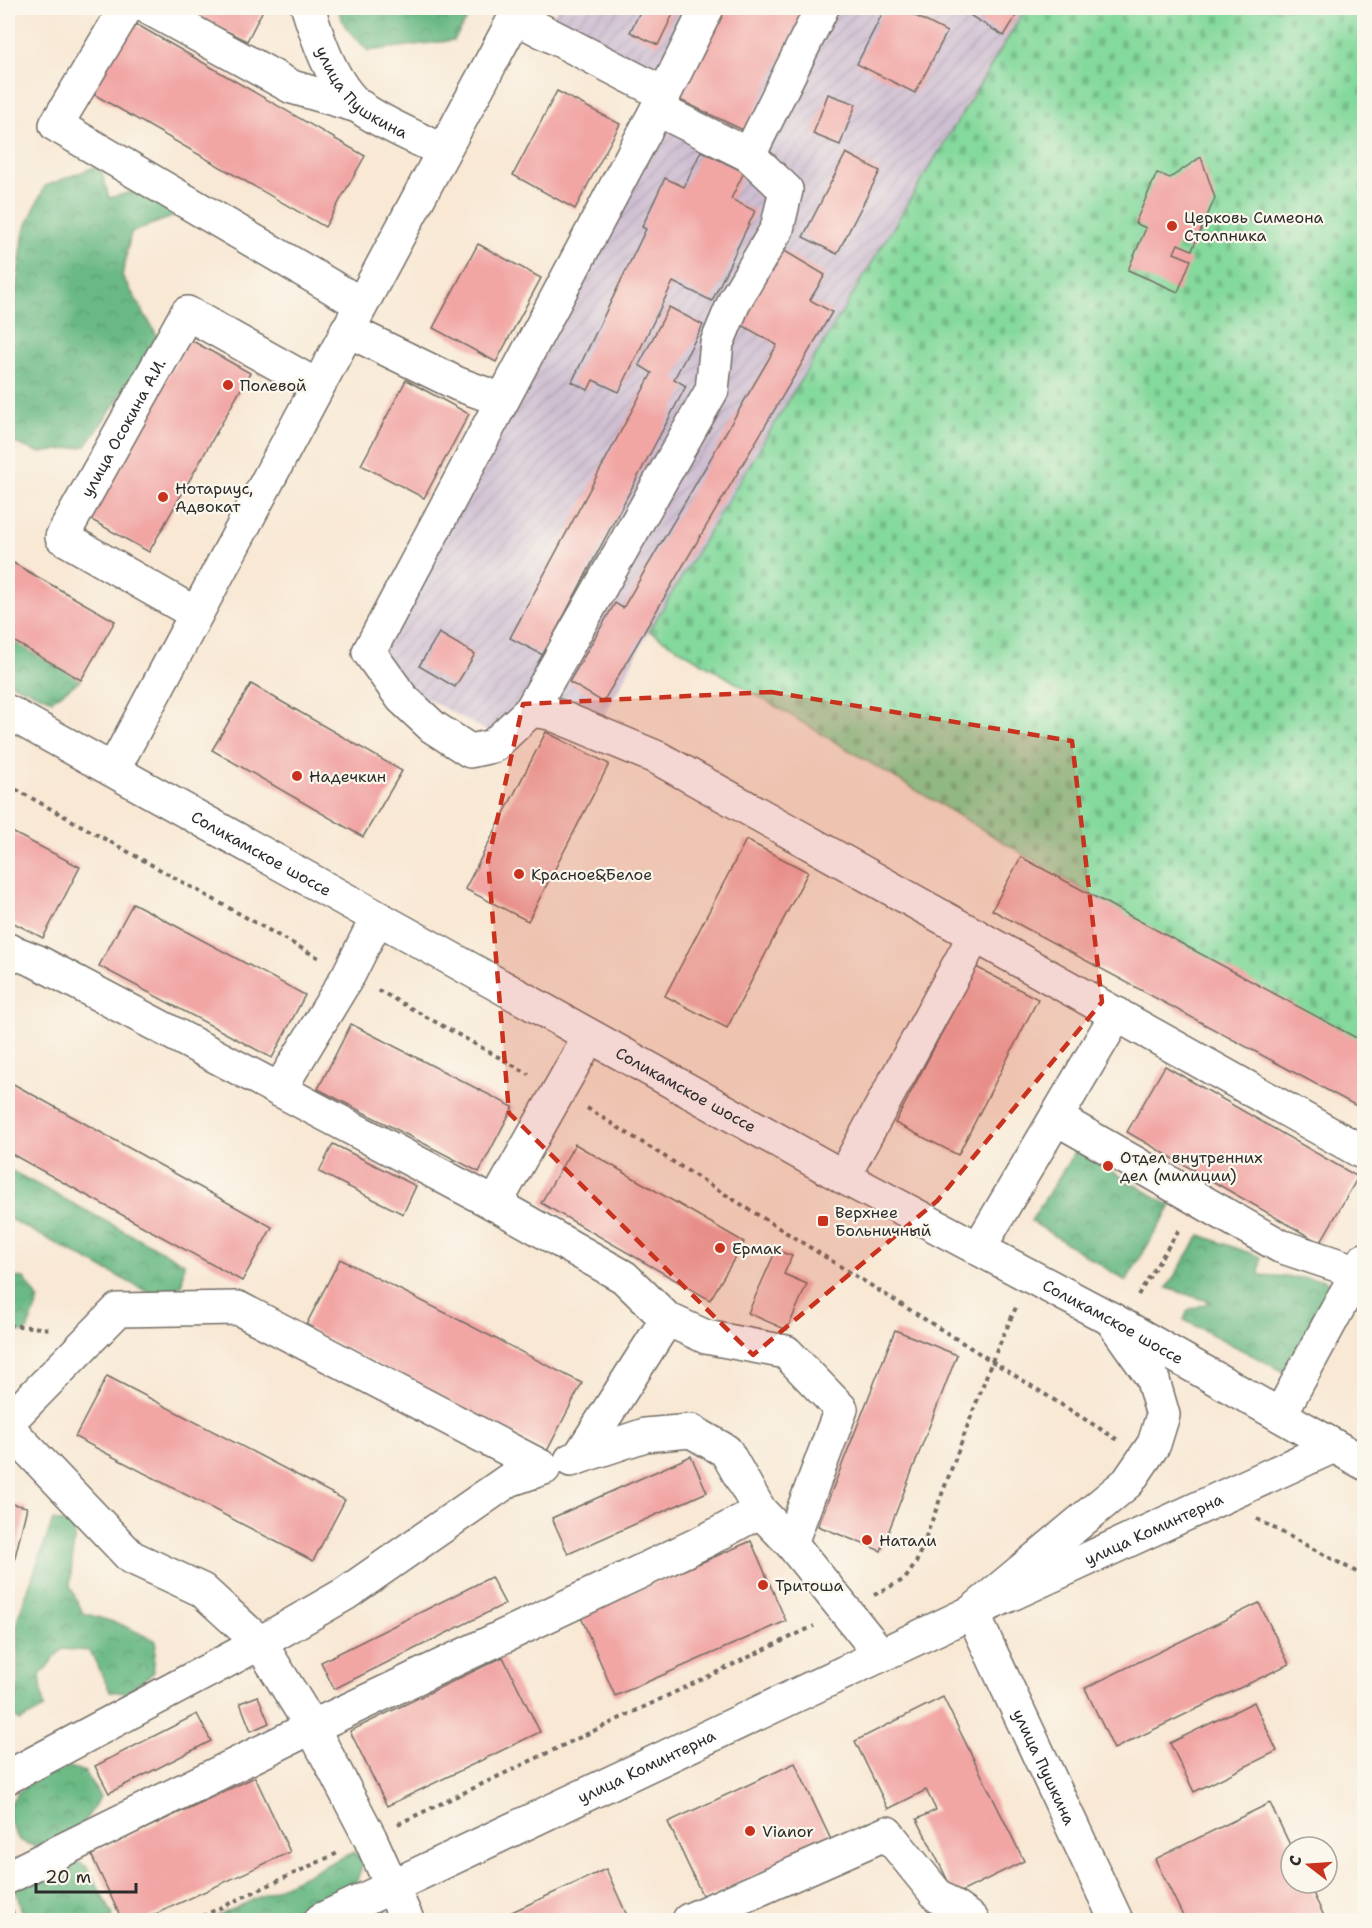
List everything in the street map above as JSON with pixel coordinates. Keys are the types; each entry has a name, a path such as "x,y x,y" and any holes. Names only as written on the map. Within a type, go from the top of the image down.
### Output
{"main road":[{"path":"126,8 56,125 458,384 502,400"},
{"path":"149,8 292,87 361,107"},
{"name":"улица Пушкина","path":"308,8 339,82 361,107 442,151"},
{"path":"113,770 517,12 660,102 749,155 786,190 777,229 735,300 717,343 712,390 531,710 494,746 470,751 425,720 402,698 369,652 660,102 707,8"},
{"path":"749,155 822,8"},
{"name":"улица Осокина А.И.","path":"196,614 62,537 187,313 317,386"},
{"path":"531,710 550,713 658,758 1365,1153"},
{"name":"Соликамское шоссе","path":"8,712 843,1177 1116,1321 1365,1463"},
{"path":"279,1090 349,974 377,918"},
{"path":"843,1177 975,935"},
{"path":"8,950 36,961 495,1204 624,1277 667,1319 706,1337 786,1352 841,1409 791,1543"},
{"path":"979,1248 1117,1014"},
{"path":"495,1204 590,1037"},
{"path":"1056,1118 1280,1246 1361,1266 1280,1415"},
{"path":"8,1422 118,1310 238,1308 544,1468"},
{"path":"579,1457 667,1319"},
{"name":"улица Коминтерна","path":"972,1612 1128,1482 1154,1444 1163,1416 1152,1377 1116,1321"},
{"path":"8,1428 131,1557 202,1590 260,1642 312,1727 370,1838 407,1920"},
{"path":"8,1777 345,1594 509,1480 645,1435 691,1431 726,1451 760,1511 791,1543 881,1656"},
{"name":"улица Коминтерна","path":"321,1920 972,1612 1334,1446"},
{"path":"8,1877 312,1727 697,1545 760,1511"},
{"name":"улица Пушкина","path":"972,1612 1106,1917"},
{"path":"689,1920 887,1833 938,1896 972,1920"}],"path":[{"path":"8,785 559,1090 992,1361"},
{"path":"1116,1321 1197,1199"},
{"path":"194,1920 846,1611 905,1579 916,1563 992,1361 1029,1276"}],"highlighted area":[{"path":"771,692 1072,741 1102,1002 937,1201 753,1355 509,1113 488,861 523,704"}],"shaded area":[{"path":"558,8 1026,8 649,631 593,737 529,696 496,736 366,666 668,87 547,26"}],"green space":[{"path":"337,8 474,8 454,40 368,51 345,26"},
{"path":"1026,8 1364,8 1364,1057 649,631"},
{"path":"100,165 109,198 138,190 180,214 131,232 122,276 159,339 86,446 40,453 8,440 8,321 12,318 24,231 45,186"},
{"path":"8,636 81,680 52,700 8,682"},
{"path":"1076,1150 1171,1206 1126,1281 1031,1221"},
{"path":"8,1169 184,1263 182,1285 159,1298 8,1218"},
{"path":"1200,1235 1261,1257 1259,1275 1321,1279 1336,1286 1290,1375 1184,1320 1188,1310 1211,1302 1167,1288"},
{"path":"8,1277 24,1278 39,1300 26,1333 8,1330"},
{"path":"53,1520 75,1527 70,1586 83,1613 120,1624 156,1641 153,1673 126,1693 110,1691 90,1651 62,1649 40,1675 44,1708 20,1721 8,1712 18,1691 17,1620"},
{"path":"69,1767 85,1772 100,1797 81,1827 35,1847 19,1840 8,1818 9,1807 14,1798 21,1790 39,1778"},
{"path":"354,1852 364,1862 356,1882 273,1920 210,1920"},
{"path":"73,1860 86,1866 113,1915 109,1920 24,1920 15,1886"}],"building":[{"path":"179,8 264,8 247,41"},
{"path":"642,8 676,8 658,45 630,32"},
{"path":"724,8 805,8 745,131 680,100"},
{"path":"885,8 900,8 947,32 915,93 857,64"},
{"path":"976,8 1021,8 1004,36 971,16"},
{"path":"129,20 365,156 325,227 88,91"},
{"path":"557,91 620,124 575,209 513,175"},
{"path":"828,94 856,104 840,145 813,134"},
{"path":"701,151 744,172 731,199 755,211 712,301 673,282 619,392 593,380 588,390 572,382 646,229 642,227 665,178 684,187"},
{"path":"846,153 880,171 837,254 803,237"},
{"name":"Церковь Симеона Столпника","path":"1201,157 1215,198 1192,250 1178,244 1174,253 1191,260 1178,292 1128,270 1146,228 1135,223 1157,173 1170,178"},
{"path":"478,244 541,278 496,362 433,328"},
{"path":"783,250 825,275 810,300 832,312 603,702 569,682 615,603 623,608 777,345 740,324"},
{"path":"669,307 703,325 674,379 686,386 543,655 510,638 652,373 639,365"},
{"path":"189,339 250,373 149,552 88,518"},
{"path":"406,380 469,414 424,498 361,465"},
{"path":"8,560 115,621 81,680 8,638"},
{"path":"439,633 475,654 455,687 419,666"},
{"path":"251,684 402,771 363,837 212,750"},
{"path":"546,732 609,764 528,921 465,889"},
{"path":"8,830 80,867 43,938 8,920"},
{"path":"746,840 808,872 727,1028 665,996"},
{"path":"1021,857 1364,1042 1364,1110 992,910"},
{"path":"133,903 305,995 272,1058 99,966"},
{"path":"976,967 1038,999 958,1155 895,1123"},
{"path":"351,1024 513,1107 479,1172 318,1089"},
{"path":"1165,1066 1358,1177 1320,1243 1127,1132"},
{"path":"8,1081 272,1227 242,1281 8,1152"},
{"path":"333,1144 416,1186 403,1214 319,1172"},
{"path":"575,1144 744,1242 710,1300 541,1203"},
{"path":"776,1250 792,1256 784,1274 807,1284 787,1330 748,1313"},
{"path":"340,1259 582,1383 547,1451 305,1327"},
{"path":"895,1330 957,1355 881,1551 818,1526"},
{"path":"107,1376 345,1500 313,1561 75,1437"},
{"path":"691,1456 707,1492 568,1554 552,1518"},
{"path":"8,1503 27,1507 8,1586"},
{"path":"751,1541 786,1621 615,1696 580,1615"},
{"path":"491,1577 505,1604 334,1689 321,1662"},
{"path":"1259,1603 1289,1664 1114,1749 1085,1688"},
{"path":"503,1657 540,1732 387,1806 350,1731"},
{"path":"258,1696 269,1723 251,1731 240,1703"},
{"path":"943,1697 1024,1861 955,1895 917,1819 936,1810 926,1790 888,1809 855,1741"},
{"path":"1254,1702 1277,1751 1194,1792 1170,1743"},
{"path":"197,1714 211,1741 109,1793 95,1766"},
{"name":"Vianor","path":"795,1763 831,1840 704,1899 668,1822"},
{"path":"255,1777 290,1852 143,1920 122,1920 91,1854"},
{"path":"1270,1803 1285,1835 1279,1835 1279,1895 1314,1895 1326,1920 1185,1920 1155,1859"},
{"path":"606,1869 629,1920 494,1920"},
{"path":"8,1900 17,1920 8,1920"}],"place":[{"name":"Церковь Симеона Столпника","path":"1172,226"},
{"name":"Полевой","path":"228,385"},
{"name":"Нотариус, Адвокат","path":"163,497"},
{"name":"Надечкин","path":"297,776"},
{"name":"Красное&Белое","path":"519,874"},
{"name":"Отдел внутренних дел (милиции)","path":"1108,1166"},
{"name":"Верхнее Больничный","path":"823,1221"},
{"name":"Ермак","path":"720,1248"},
{"name":"Натали","path":"867,1540"},
{"name":"Тритоша","path":"763,1585"},
{"name":"Vianor","path":"750,1831"}]}
